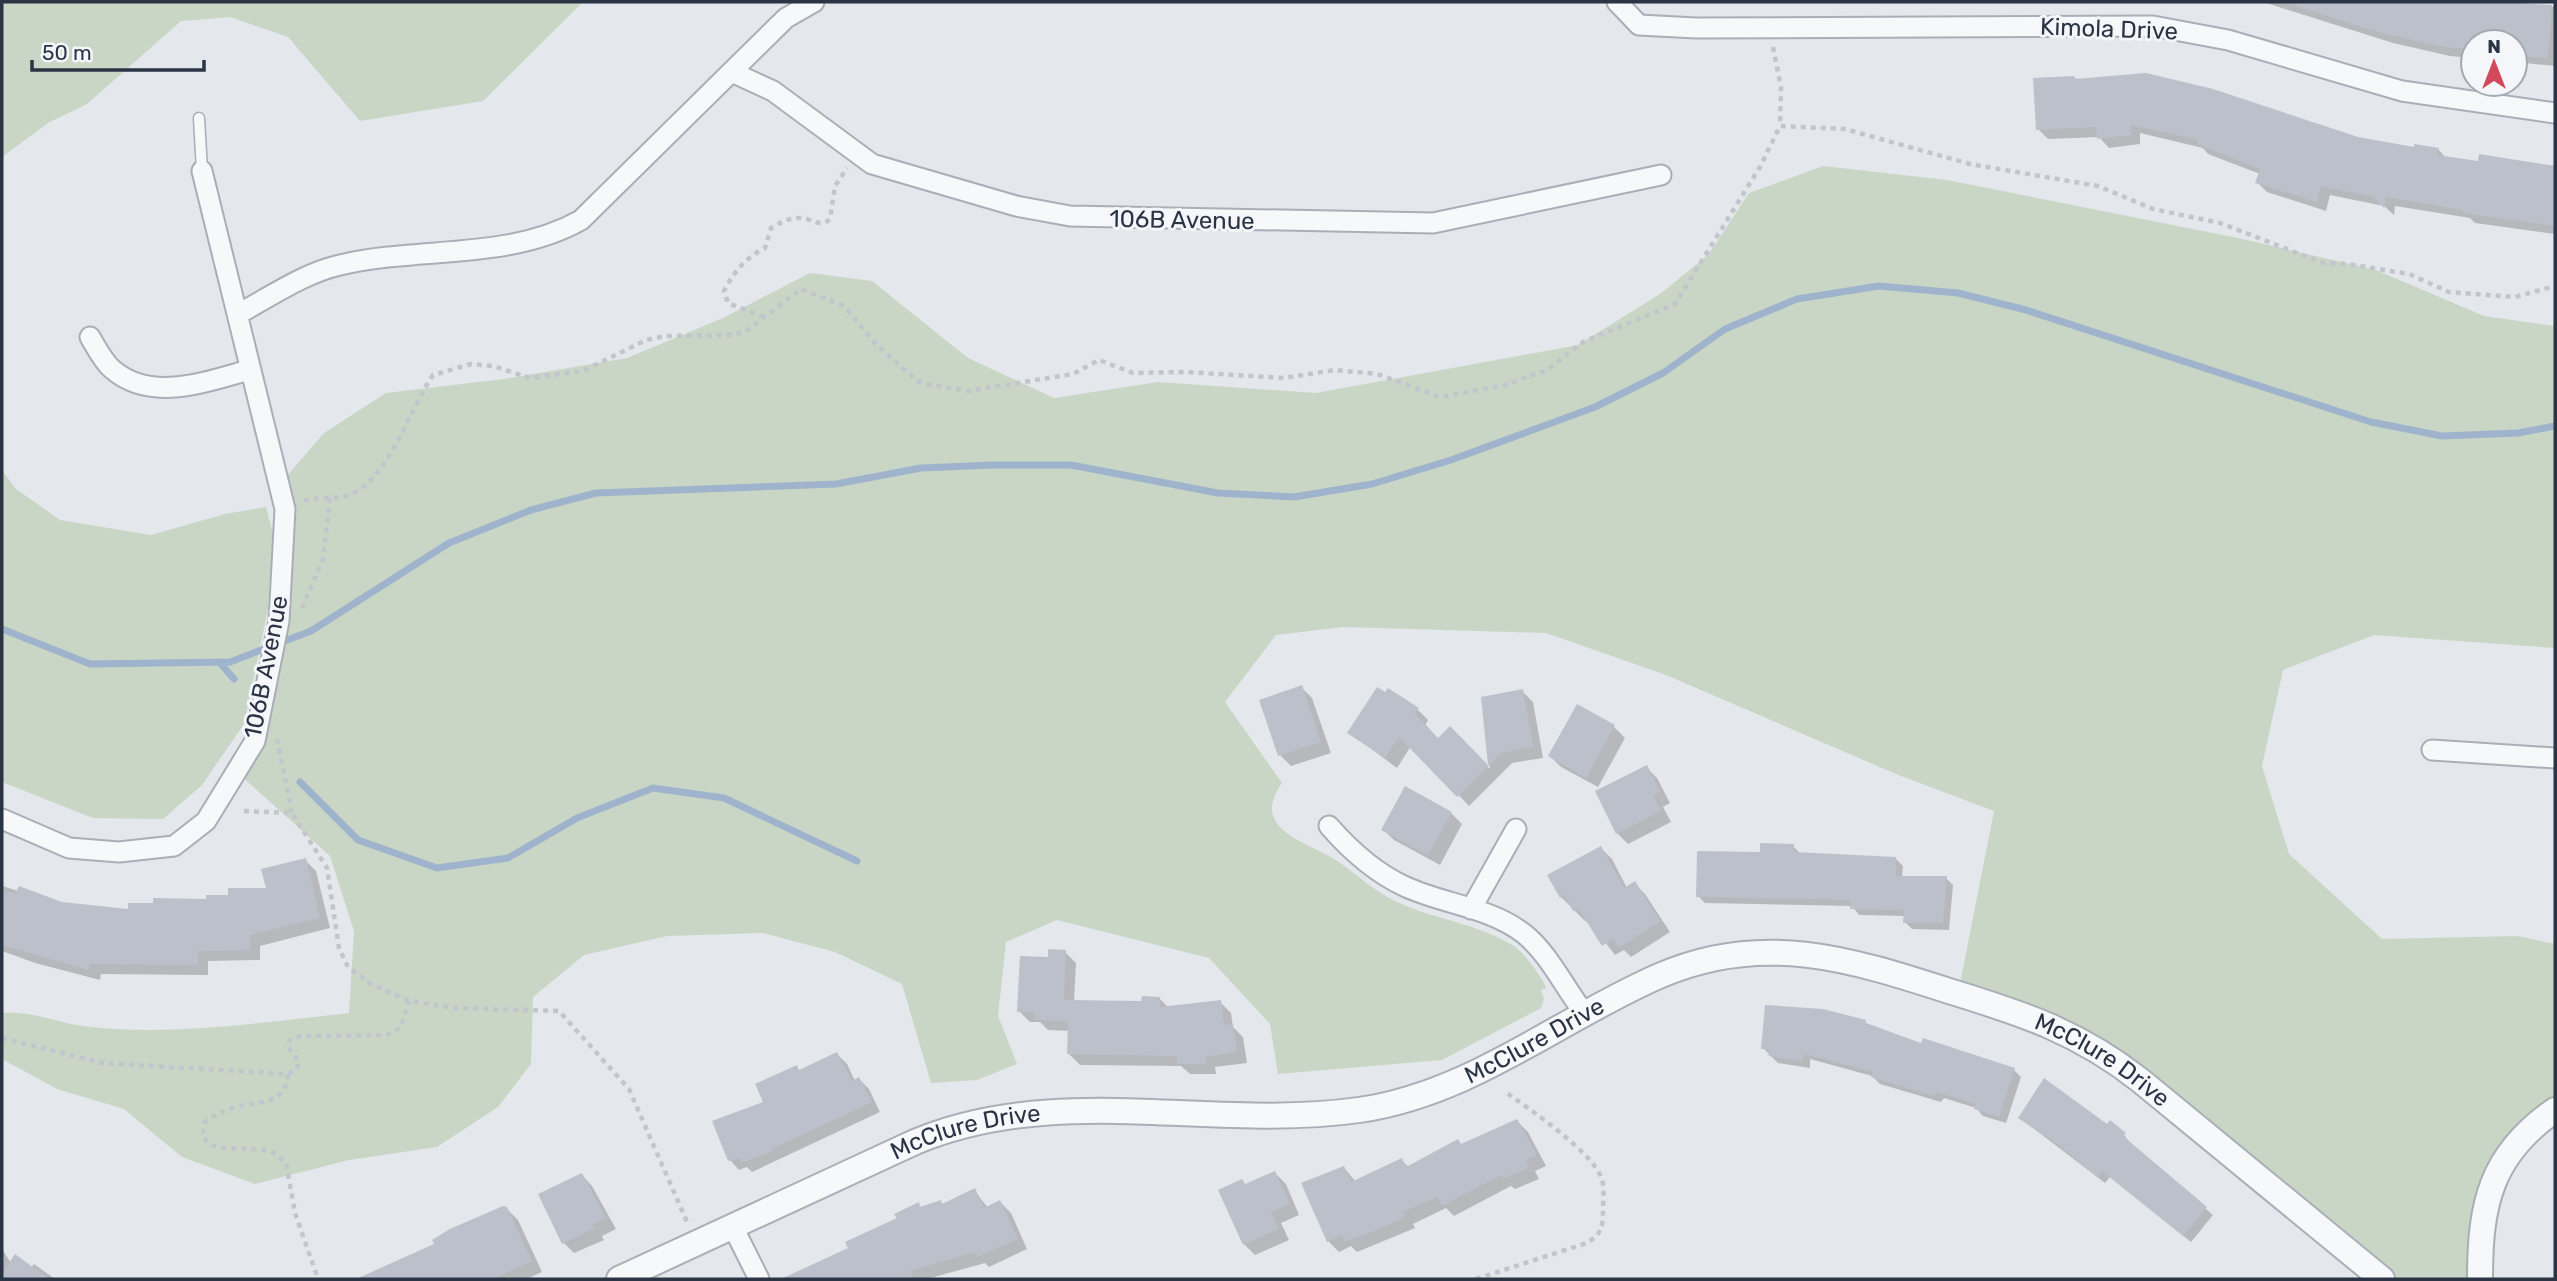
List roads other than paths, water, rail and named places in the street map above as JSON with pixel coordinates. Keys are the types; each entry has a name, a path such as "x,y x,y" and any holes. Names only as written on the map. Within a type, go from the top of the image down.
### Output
{"street":[{"path":"238,314 302,279 338,265 525,243 581,220 734,73 786,18 814,2"},
{"name":"Kimola Drive","path":"1617,2 1639,24 1737,30 2153,26 2228,40 2402,92 2555,113"},
{"name":"106B Avenue","path":"734,73 773,91 880,167 1016,206 1070,216 1433,223 1661,175"},
{"name":"106B Avenue","path":"2,819 69,848 119,852 174,846 206,821 238,773 255,741 275,647 286,534 280,484 249,370 238,314 202,171"},
{"path":"90,337 110,368 139,385 185,387 249,370"},
{"path":"2432,750 2555,758"},
{"path":"1329,825 1351,850 1376,870 1404,886 1500,919 1523,933 1538,947 1585,1014"},
{"path":"1471,909 1516,829"},
{"name":"McClure Drive","path":"619,1279 915,1142 977,1122 1016,1114 1060,1110 1315,1115 1362,1110 1411,1099 1449,1086 1656,977 1686,965 1727,956 1779,952 1848,960 2015,1012 2070,1033 2108,1055 2382,1279"},
{"path":"2480,1279 2483,1213 2494,1179 2512,1149 2555,1110"},
{"path":"733,1227 759,1279"}],"lane":[{"path":"199,118 202,171"}],"waterway":[{"path":"2,629 90,664 230,662 311,631 449,543 531,510 596,493 836,484 921,468 993,465 1071,465 1218,493 1294,497 1372,484 1451,460 1595,407 1663,373 1725,329 1797,299 1879,286 1958,293 2026,310 2371,422 2442,436 2518,433 2555,426"},
{"path":"219,662 234,679"},
{"path":"300,782 358,840 437,868 508,858 577,818 653,788 724,798 857,861"}]}
